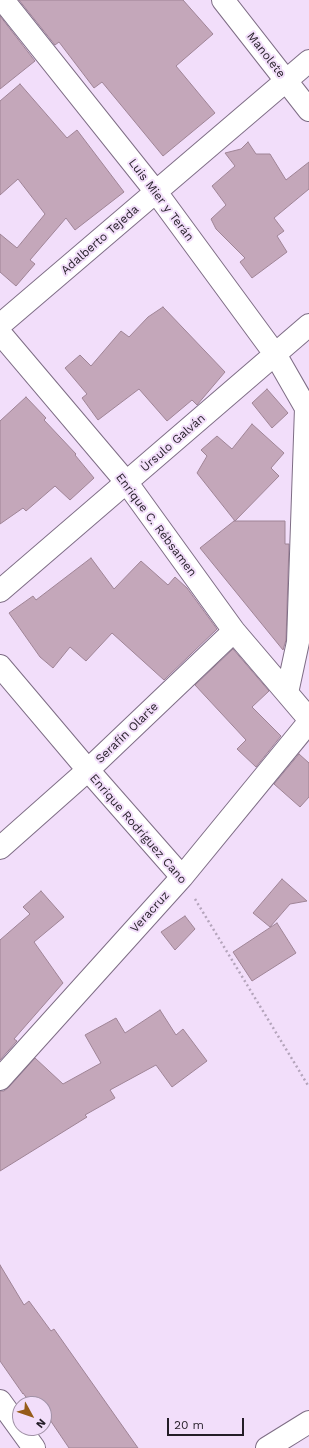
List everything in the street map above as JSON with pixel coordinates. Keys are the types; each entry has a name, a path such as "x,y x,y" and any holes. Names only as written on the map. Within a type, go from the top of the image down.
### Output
{"street":[{"name":"Luis Mier y Terán","path":"3,0 156,192 275,354 306,408 298,642 287,693"},
{"name":"Manolete","path":"223,0 309,110"},
{"name":"Adalberto Tejeda","path":"0,326 309,61"},
{"name":"Úrsulo Galván","path":"0,591 309,325"},
{"name":"Enrique C. Rébsamen","path":"0,334 127,483 234,631 309,720"},
{"name":"Serafín Olarte","path":"0,848 88,770 234,631"},
{"name":"Enrique Rodríguez Cano","path":"0,666 88,770 182,877"},
{"name":"Veracruz","path":"0,1079 182,877 309,720"},
{"path":"0,1401 34,1448"},
{"path":"277,1446 309,1422"}],"path":[{"name":"Enrique Rodríguez Cano","path":"182,877 309,1087"}],"building":[{"path":"19,0 183,0 213,34 176,66 215,113 163,156 102,82 94,88 59,42 55,45"},
{"path":"0,16 35,61 0,89"},
{"path":"20,84 67,138 77,130 124,192 75,230 66,218 30,260 35,264 16,286 0,272 0,234 17,248 45,214 18,179 0,195 0,101"},
{"path":"248,142 256,154 270,154 286,180 309,162 309,189 274,218 284,231 277,236 287,252 252,278 240,262 245,258 216,229 211,219 226,205 212,186 235,166 225,153 241,149"},
{"path":"163,307 225,372 197,405 192,400 167,421 139,389 98,420 82,398 87,394 65,368 80,355 91,366 121,331 129,337 148,317"},
{"path":"267,389 288,413 272,428 252,403"},
{"path":"26,397 46,418 44,420 76,454 75,455 94,478 70,500 55,486 26,511 23,508 0,524 0,421"},
{"path":"252,424 284,453 271,468 279,476 235,521 197,473 207,456 201,450 217,436 232,449"},
{"path":"234,521 285,521 285,544 289,544 286,640 283,650 200,548"},
{"path":"91,558 114,589 141,561 168,585 175,577 187,588 217,629 164,680 112,633 86,661 70,647 53,668 40,657 9,613 33,596 36,600"},
{"path":"233,649 269,691 252,707 281,736 256,767 237,749 246,740 195,685"},
{"path":"299,754 309,763 309,797 300,807 274,784"},
{"path":"282,879 307,901 290,904 270,927 253,913"},
{"path":"41,891 64,917 34,942 63,983 14,1039 17,1041 0,1060 0,940 30,914 23,907"},
{"path":"185,916 195,929 175,950 161,932"},
{"path":"277,923 296,953 252,981 233,952"},
{"path":"160,1010 176,1035 183,1029 207,1061 172,1087 156,1065 110,1090 115,1098 85,1115 87,1117 0,1171 0,1091 4,1091 9,1087 35,1058 63,1084 101,1063 85,1035 116,1018 125,1033"},
{"path":"0,1265 24,1305 29,1301 51,1331 54,1329 138,1448 69,1448 52,1423 52,1396 25,1396 0,1361"}]}
